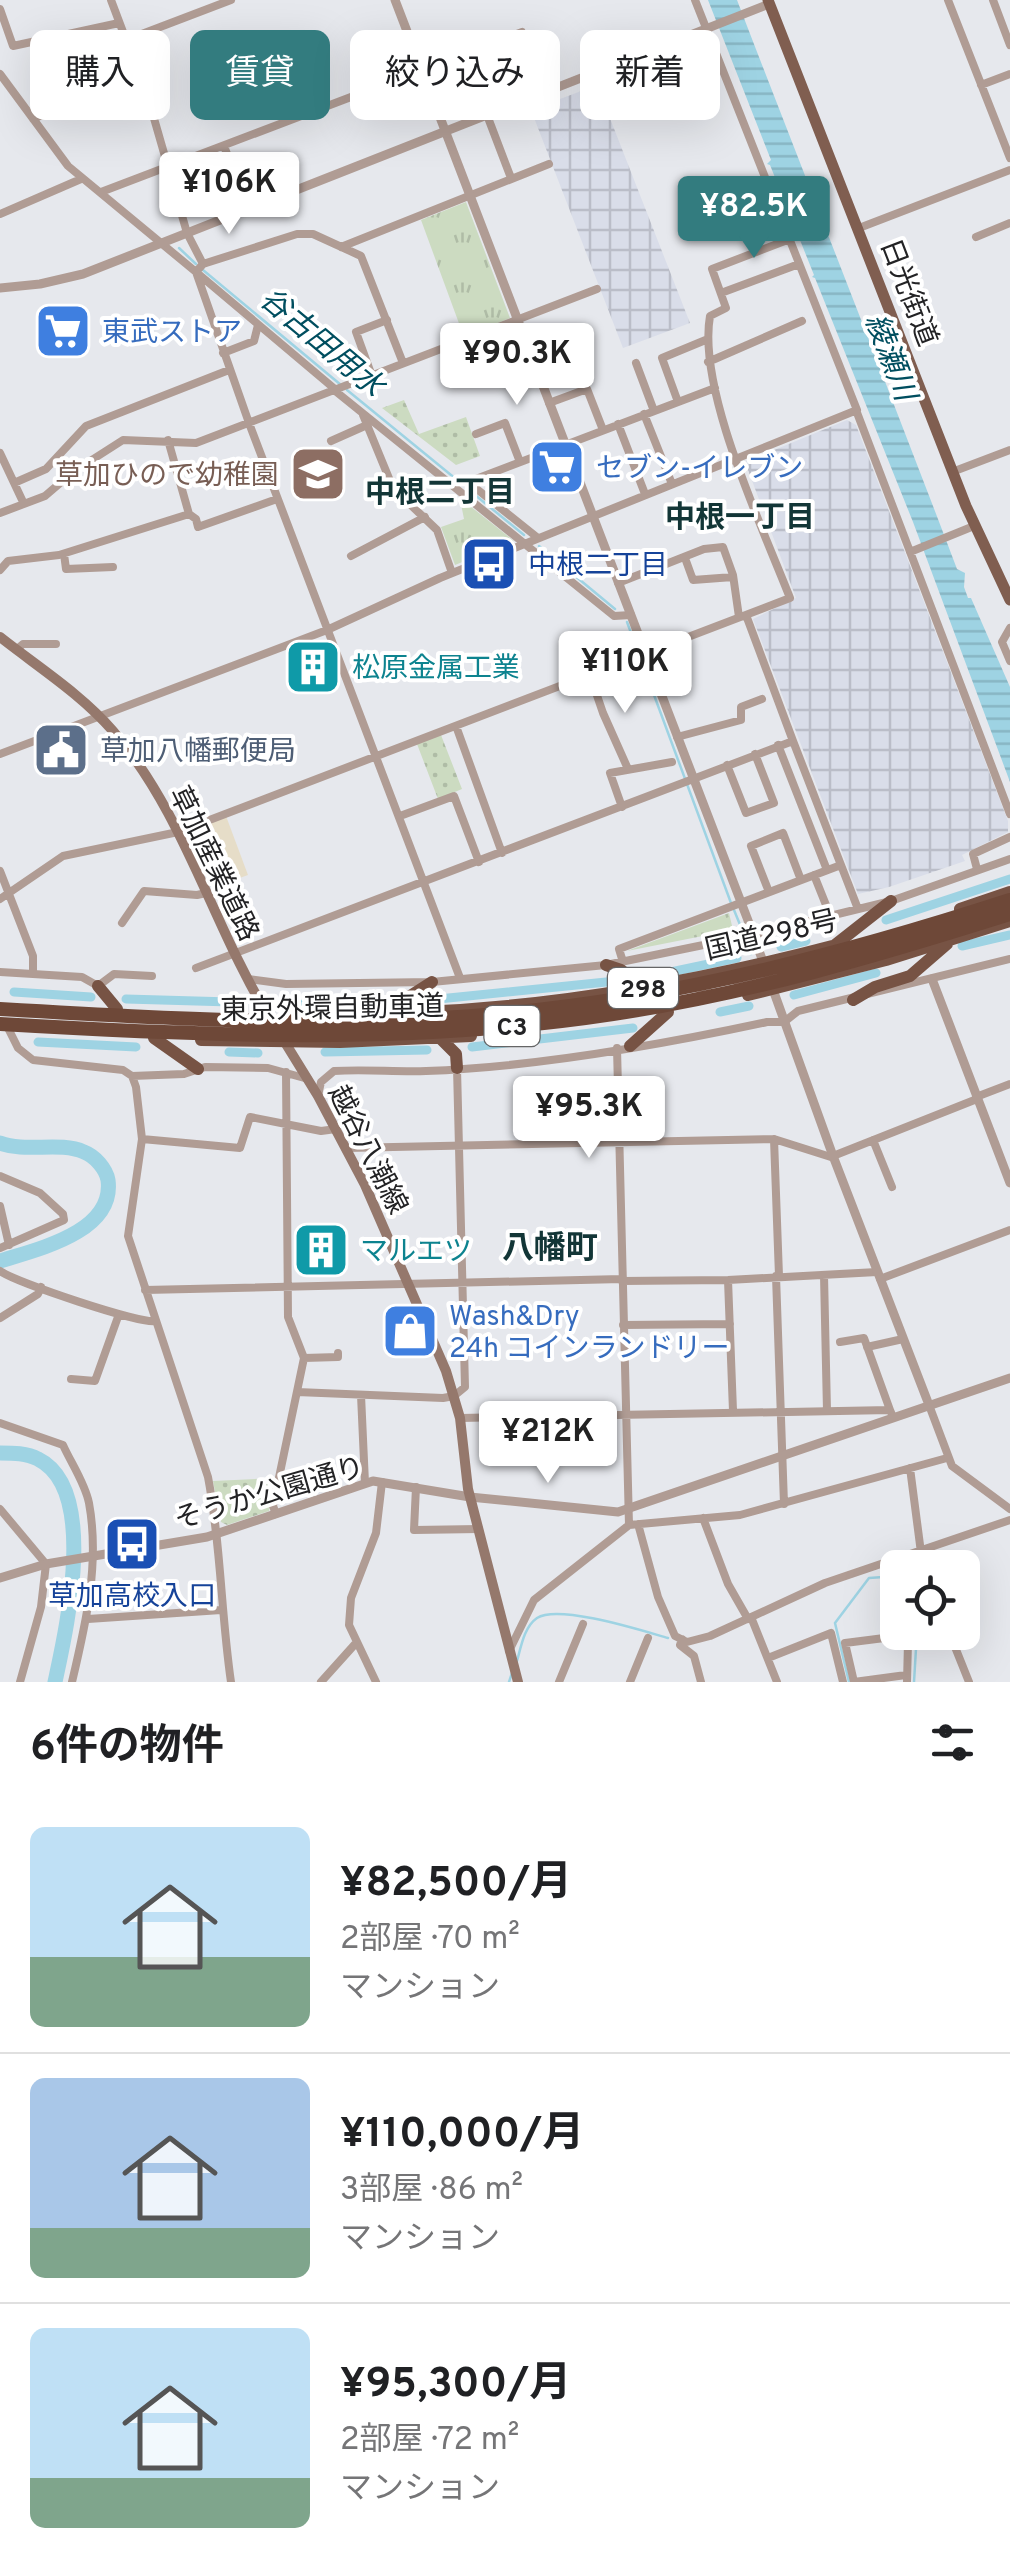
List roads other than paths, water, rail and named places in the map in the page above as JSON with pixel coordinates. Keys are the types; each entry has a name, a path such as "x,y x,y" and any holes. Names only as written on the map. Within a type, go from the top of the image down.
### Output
{"highway":[{"name":"国道298号","path":"0,1007 267,1014 382,1014 484,1008 644,988 762,963 1009,895"},
{"name":"東京外環自動車道","path":"0,1007 255,1021 389,1020 508,1013 666,991 774,968 882,939 1009,895"},
{"path":"835,945 891,901"},
{"name":"東京外環自動車道","path":"3,1028 308,1035 450,1032 554,1022 670,1005 778,981 1010,914"},
{"name":"国道298号","path":"3,1028 285,1042 441,1039 537,1030 668,1012 772,990 1010,921"},
{"path":"853,1000 875,986 910,976 953,940"},
{"path":"606,965 621,970 644,988"},
{"path":"382,1014 432,982"},
{"path":"98,986 117,1009"},
{"path":"623,1047 668,1012"},
{"path":"154,1038 198,1069"},
{"path":"441,1039 456,1054 457,1068"}],"main road":[{"name":"日光街道","path":"772,1 952,472 1010,600"},
{"name":"草加産業道路","path":"0,637 100,717 136,760 178,832 248,980 285,1042"},
{"name":"越谷八潮線","path":"285,1042 347,1148 454,1396 470,1496 516,1682"}],"street":[{"path":"110,0 122,30"},
{"path":"152,30 231,0"},
{"path":"395,0 407,30"},
{"path":"695,0 1010,814"},
{"path":"993,0 1010,45"},
{"path":"560,87 772,1"},
{"path":"950,1 1010,158"},
{"path":"0,9 13,46 119,23"},
{"path":"0,74 30,116"},
{"path":"981,85 1010,74"},
{"path":"101,192 350,98"},
{"path":"33,120 81,179 163,243 363,414 614,616 631,615"},
{"path":"152,120 187,234 203,264"},
{"path":"441,120 742,903 947,1458 952,1466 1010,1509"},
{"path":"0,288 64,280 476,120"},
{"path":"488,120 510,178"},
{"path":"224,146 248,209"},
{"path":"341,247 549,164"},
{"path":"858,228 1010,170"},
{"path":"0,214 81,179"},
{"path":"976,237 1010,223"},
{"path":"196,272 203,264 296,234 313,234 361,256 403,364"},
{"path":"5,897 62,856 178,832 790,598 736,458 708,362 708,339 710,316 726,308 712,270 790,239"},
{"path":"721,293 799,264"},
{"path":"196,272 248,423 460,978"},
{"path":"0,513 44,496 123,440 196,442 597,289"},
{"path":"372,376 356,332 386,320"},
{"path":"708,362 802,321"},
{"path":"223,353 254,341 258,325"},
{"path":"678,402 662,358 708,339"},
{"path":"636,364 654,410"},
{"path":"14,482 46,469 86,426 229,370"},
{"path":"538,538 468,482 715,388"},
{"path":"550,403 588,390 603,430"},
{"path":"0,754 327,630 452,573 856,410"},
{"path":"363,414 393,488 437,530 452,573"},
{"path":"644,414 672,484"},
{"path":"476,434 505,422 520,462"},
{"path":"331,441 367,424"},
{"path":"618,424 645,494"},
{"path":"168,440 189,514 196,518 198,527 277,498"},
{"path":"952,472 1010,450"},
{"path":"0,453 24,504"},
{"path":"0,570 8,562 64,554 189,514"},
{"path":"351,556 425,517"},
{"path":"910,552 974,526"},
{"path":"618,583 704,550 723,547 742,616 858,908"},
{"path":"64,554 66,569 113,567"},
{"path":"686,558 693,580 734,577"},
{"path":"1010,628 1002,642 1010,660"},
{"path":"16,650 23,644 56,644"},
{"path":"590,675 628,769"},
{"path":"678,737 741,720 741,708 762,699"},
{"path":"456,726 502,853"},
{"path":"196,968 793,740"},
{"path":"778,745 827,870"},
{"path":"727,764 746,813 774,803 755,754"},
{"path":"622,807 610,773 672,762"},
{"path":"400,816 454,796 479,862"},
{"path":"769,892 751,846 783,834 801,880"},
{"path":"977,869 973,854 1010,837"},
{"path":"248,980 286,984 432,982 606,965 891,901 1010,859"},
{"path":"622,962 619,949 841,864"},
{"path":"0,870 5,897 33,956 33,973"},
{"path":"814,875 830,916"},
{"path":"122,922 144,892 206,892"},
{"path":"318,1096 321,1082 334,1071 457,1068 784,1022 798,1012 1010,958"},
{"path":"0,972 82,977 98,986 114,974 152,976"},
{"path":"932,979 1010,1184"},
{"path":"0,1007 3,1028 32,1060 113,1068 132,1076 177,1075 198,1069 268,1068 308,1078"},
{"path":"623,1047 618,1142 626,1509 675,1636 687,1642 710,1636 825,1584 880,1565"},
{"path":"297,1392 454,1396 465,1387 457,1068"},
{"path":"276,1514 273,1506 304,1358 288,1317 286,1286 286,1072"},
{"path":"132,1076 142,1139 128,1236 208,1477 231,1682"},
{"path":"347,1148 774,1139 833,1157 1010,1084"},
{"path":"142,1139 240,1148 250,1117 321,1132 336,1128"},
{"path":"774,1139 784,1504"},
{"path":"873,1140 892,1187"},
{"path":"0,1176 40,1193 64,1214 64,1220 4,1246 0,1206"},
{"path":"145,1290 879,1276 1010,1230"},
{"path":"0,1271 119,1314 148,1323 156,1321"},
{"path":"824,1275 827,1411"},
{"path":"728,1280 732,1411"},
{"path":"0,1318 38,1294 40,1288"},
{"path":"71,1379 95,1381 119,1314"},
{"path":"623,1325 730,1324"},
{"path":"460,1418 732,1411 891,1414 864,1338 840,1342"},
{"path":"867,1346 903,1339"},
{"path":"304,1358 338,1358 338,1353"},
{"name":"そうか公園通り","path":"0,1578 51,1563 217,1534 365,1482 613,1512 782,1456 891,1414 1009,1381"},
{"path":"361,1396 365,1482"},
{"path":"0,1423 62,1446 89,1499 88,1619 72,1682"},
{"path":"509,1651 534,1600 634,1524 740,1515 947,1458"},
{"path":"910,1468 920,1550"},
{"path":"376,1682 348,1625 351,1598 376,1532 382,1482"},
{"path":"416,1487 414,1530 479,1529"},
{"path":"0,1509 51,1563 20,1682"},
{"path":"703,1518 728,1584 749,1618 778,1682"},
{"path":"923,1550 1010,1520"},
{"path":"88,1619 221,1610"},
{"path":"559,1682 583,1624"},
{"path":"768,1658 831,1633 843,1682"},
{"path":"900,1636 908,1642 907,1678 854,1682 845,1644 900,1636"},
{"path":"630,1682 648,1638"},
{"path":"682,1640 680,1645 694,1656 701,1682"},
{"path":"321,1682 356,1643"},
{"path":"956,1650 969,1682"}],"water":[{"path":"708,0 737,0 957,569 965,573 968,598 1010,687 1010,782 913,522 767,164 771,160"}],"waterway":[{"name":"谷古田用水","path":"179,248 196,264"},
{"name":"谷古田用水","path":"203,270 341,385"},
{"name":"谷古田用水","path":"347,390 462,484"},
{"name":"谷古田用水","path":"469,490 524,535"},
{"name":"谷古田用水","path":"539,546 615,609"},
{"name":"谷古田用水","path":"627,622 731,903"},
{"path":"886,920 1010,879"},
{"name":"谷古田用水","path":"734,910 743,932"},
{"path":"962,946 1010,935"},
{"name":"谷古田用水","path":"746,941 751,954"},
{"path":"781,947 806,941"},
{"path":"652,976 737,958"},
{"path":"794,995 876,973"},
{"path":"419,1001 616,981"},
{"path":"14,992 91,997"},
{"path":"126,999 231,1002"},
{"path":"298,1004 348,1003"},
{"path":"720,1012 749,1006"},
{"path":"472,1047 633,1028"},
{"path":"38,1042 136,1047"},
{"path":"325,1052 427,1050"},
{"path":"229,1052 258,1053"},
{"path":"0,1143 84,1152 99,1163 108,1180 107,1198 87,1225 53,1244 0,1261"},
{"path":"0,1453 38,1459 57,1475 68,1499 74,1562 55,1682"},
{"path":"849,1682 835,1623 869,1578 880,1577"},
{"path":"517,1661 529,1627 537,1618 548,1615 601,1620 668,1638"},
{"path":"914,1682 916,1650"},
{"path":"509,1682 512,1673"}],"place":[{"name":"東武ストア","path":"63,331"},
{"name":"セブン-イレブン","path":"557,467"},
{"name":"草加ひので幼稚園","path":"318,474"},
{"name":"中根二丁目","path":"489,564"},
{"name":"松原金属工業","path":"313,667"},
{"name":"草加八幡郵便局","path":"61,750"},
{"name":"マルエツ","path":"321,1250"},
{"name":"Wash&Dry 24h コインランドリー","path":"410,1331"},
{"name":"草加高校入口","path":"132,1544"}],"district":[{"name":"中根二丁目","path":"440,492"},
{"name":"中根一丁目","path":"740,517"},
{"name":"八幡町","path":"550,1247"}],"water label":[{"name":"綾瀬川","path":"891,357"}]}
